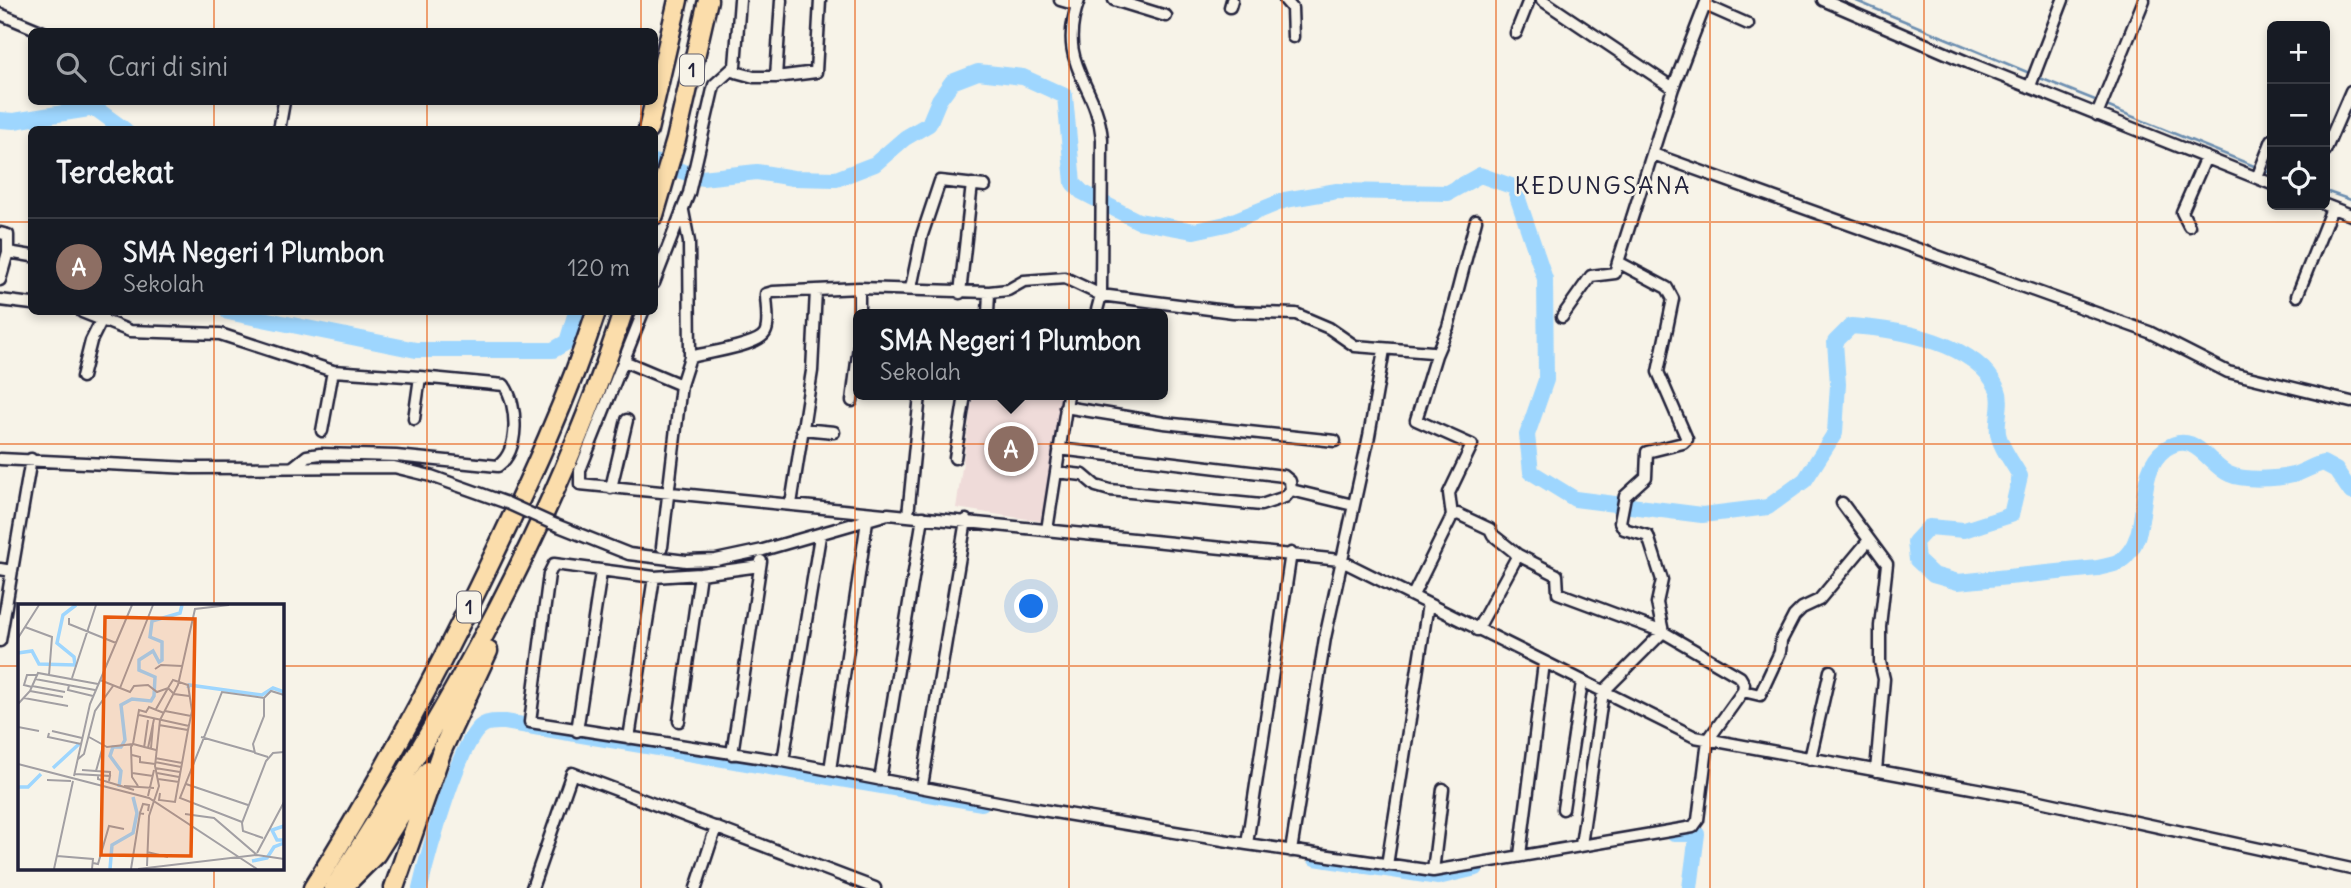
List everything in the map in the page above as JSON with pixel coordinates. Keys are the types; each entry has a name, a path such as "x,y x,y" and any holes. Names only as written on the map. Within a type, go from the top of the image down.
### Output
{"highway":[{"name":"1","path":"658,87 678,0"},
{"name":"1","path":"658,204 676,140 708,0"},
{"name":"1","path":"649,126 654,105"},
{"name":"1","path":"313,888 379,779 457,631 543,452 595,315"},
{"name":"1","path":"334,888 405,777 529,550 566,466 623,315"},
{"path":"341,888 376,855 442,750 474,685 529,550"},
{"path":"394,888 442,750"}],"street":[{"path":"658,274 689,193 715,82 732,71 735,64 740,0"},
{"path":"776,77 781,0"},
{"path":"732,71 754,77 816,72 820,0"},
{"path":"1059,0 1078,2 1071,49 1078,74 1099,118 1102,207 1101,295 1097,309"},
{"path":"1114,0 1166,16"},
{"path":"1285,0 1292,8 1293,37"},
{"path":"1516,33 1529,0"},
{"path":"1542,0 1673,88"},
{"path":"1823,0 2097,115 2267,182"},
{"path":"2029,86 2063,0"},
{"path":"2097,115 2144,0"},
{"path":"1562,317 1591,276 1615,273 1673,88 1706,3 1748,23"},
{"path":"0,14 33,28"},
{"path":"2327,147 2351,91"},
{"path":"280,126 283,105"},
{"path":"2257,178 2269,147"},
{"path":"1653,154 2149,332 2228,372 2351,402"},
{"path":"2189,226 2182,212 2206,157"},
{"path":"911,288 922,234 939,182 985,186"},
{"path":"960,293 972,184"},
{"path":"2330,207 2351,215"},
{"path":"2297,296 2327,210"},
{"path":"662,547 681,385 690,357 689,242 683,211"},
{"path":"1413,595 1452,516 1450,493 1472,445 1416,420 1436,355 1448,327 1476,220"},
{"path":"0,233 8,235 8,252 0,280"},
{"path":"8,252 28,255"},
{"path":"1618,262 1662,285 1672,295 1672,313 1658,372 1687,437 1683,443 1648,450 1645,479 1624,498 1620,520 1622,528 1644,533 1653,543 1662,580 1657,603 1663,632"},
{"path":"690,357 762,337 766,331 768,293 859,288 989,292 1008,290 1024,281 1065,278 1101,295 1233,313 1296,314 1329,328 1354,346 1432,352 1436,355"},
{"path":"859,288 859,309"},
{"path":"791,504 815,348 816,290"},
{"path":"988,309 989,292"},
{"path":"0,300 28,304"},
{"path":"95,315 136,332 220,334 333,371 504,385 509,393 515,419 512,442 504,461 498,466 396,456 320,454 307,456 293,467"},
{"path":"642,315 578,477 582,485 966,520 1340,560 1683,732 1708,740 2057,804 2351,869"},
{"path":"82,377 91,341 103,317"},
{"path":"1292,851 1340,560 1384,350"},
{"path":"624,361 681,385"},
{"path":"322,431 333,371"},
{"path":"414,419 420,377"},
{"path":"852,401 853,393"},
{"path":"908,515 920,400"},
{"path":"955,458 964,400"},
{"path":"1047,530 1067,400"},
{"path":"1065,407 1164,423 1335,441"},
{"path":"611,488 627,420"},
{"path":"802,429 834,432"},
{"path":"1056,472 1083,475 1096,486 1110,490 1251,504 1283,498 1290,491 1290,481 1284,476 1059,449"},
{"path":"0,459 192,468 394,467 431,476 507,503 606,547 652,558 716,560 820,536 888,514"},
{"path":"1,635 31,459"},
{"path":"1290,491 1353,505"},
{"path":"1842,503 1887,568 1880,626 1880,662 1884,679 1876,771"},
{"path":"760,566 700,574 654,576 601,572 558,563 553,565 549,574 529,718 532,724 783,761 1024,807 1433,871 1696,825 1708,740 1743,691 1745,684 1740,677 1663,632 1558,593 1557,575 1518,555 1493,535 1490,529 1458,514 1452,516"},
{"path":"880,780 923,516"},
{"path":"922,786 966,520"},
{"path":"830,770 867,521"},
{"path":"783,761 820,536"},
{"path":"1743,691 1759,695 1780,652 1781,640 1794,616 1802,608 1813,606 1819,600 1869,540"},
{"path":"732,754 763,550"},
{"path":"1247,844 1292,553"},
{"path":"1477,629 1518,555"},
{"path":"0,569 12,571"},
{"path":"578,731 601,572"},
{"path":"679,721 700,574"},
{"path":"629,738 654,576"},
{"path":"1387,865 1428,604"},
{"path":"1581,845 1603,692 1663,632"},
{"path":"1520,855 1544,663"},
{"path":"1810,760 1830,671"},
{"path":"1563,809 1582,682"},
{"path":"532,888 572,773 875,888"},
{"path":"1433,871 1443,789"},
{"path":"696,888 716,827"}],"shaded area":[{"path":"972,400 1065,400 1046,522 956,508"}],"waterway":[{"path":"1854,0 2027,72"},
{"path":"658,163 702,178 757,172 793,178 836,179 875,164 905,138 929,124 939,100 952,82 978,72 1023,77 1065,96 1073,183 1082,192 1138,221 1194,231 1226,224 1285,200 1337,191 1448,193 1480,175 1514,187 1545,279 1546,380 1527,435 1531,472 1575,499 1702,515 1768,507 1805,480 1835,433 1838,384 1835,342 1851,326 1912,335 1954,349 1973,360 1988,374 1999,395 1999,438 2020,476 2011,515 1964,530 1929,527 1915,542 1917,560 1933,575 1958,582 2098,568 2119,562 2130,551 2137,537 2145,489 2155,460 2165,449 2176,444 2193,445 2221,469 2243,478 2261,479 2297,474 2323,463 2336,470 2351,492"},
{"path":"2040,78 2095,100"},
{"path":"2109,107 2254,166"},
{"path":"0,120 14,121 95,108 120,126"},
{"path":"2330,193 2351,200"},
{"path":"243,315 416,350 553,350 567,342 575,315"},
{"path":"420,888 454,775 474,735 483,725 491,722 505,722 982,803"},
{"path":"1674,834 1697,834 1690,888"},
{"path":"1315,858 1438,877 1476,868"}],"place":[{"name":"SMA Negeri 1 Plumbon","path":"1011,449"}],"district":[{"name":"KEDUNGSANA","path":"1603,186"}]}
